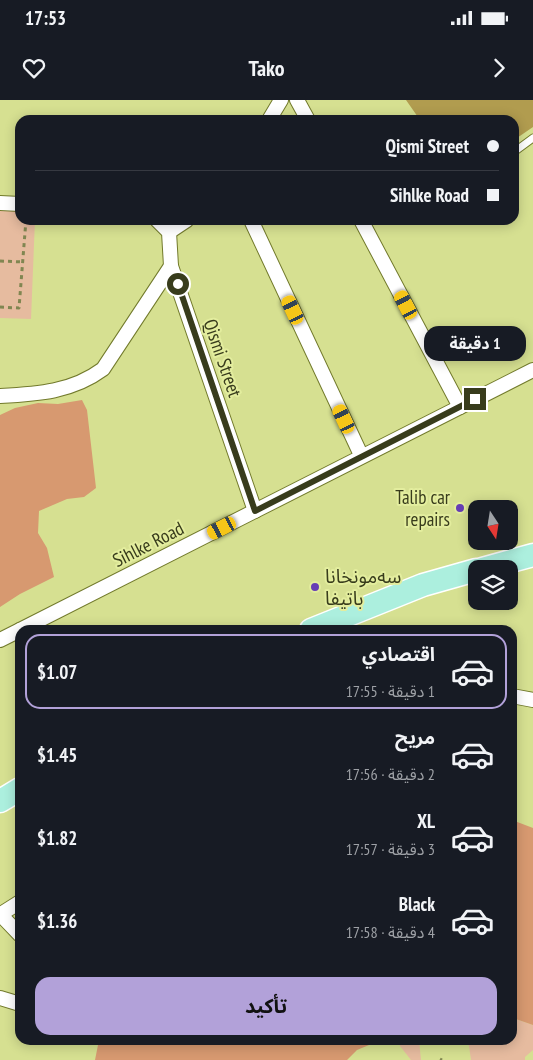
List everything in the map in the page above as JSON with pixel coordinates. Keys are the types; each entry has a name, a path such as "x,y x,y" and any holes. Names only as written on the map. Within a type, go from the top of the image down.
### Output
{"main road":[{"path":"514,560 533,554"},
{"path":"518,565 533,569"},
{"path":"327,625 422,585 468,572"},
{"path":"0,801 15,792"}],"street":[{"path":"272,115 281,100"},
{"path":"297,100 305,115"},
{"path":"0,203 15,204"},
{"path":"162,225 169,232 180,225"},
{"path":"253,225 361,455"},
{"path":"364,225 460,406"},
{"name":"Qismi Street","path":"169,232 171,266 255,511"},
{"path":"0,396 66,390 90,379 103,369 171,266"},
{"name":"Sihlke Road","path":"30,625 361,455 533,370"},
{"name":"Sihlke Road","path":"0,640 15,632"},
{"path":"517,697 533,700"},
{"path":"15,905 0,914 15,930"},
{"path":"0,998 15,1002"}],"lane":[{"path":"519,148 533,138"}],"path":[{"path":"0,307 19,308 26,225"},
{"path":"0,261 23,262"}],"shaded area":[{"path":"0,210 15,211 15,225 35,225 31,319 0,318"},
{"path":"82,400 87,410 96,488 84,497 67,499 39,511 38,533 47,548 54,577 20,594 0,607 0,415 15,408 38,403 58,404"},
{"path":"517,822 533,828 533,1025 517,1019"},
{"path":"517,1019 533,1025 533,1050 525,1057 525,1060 471,1060 469,1046 517,1045"},
{"path":"98,1045 369,1045 357,1050 347,1060 95,1060"},
{"path":"420,1045 421,1060 411,1060 400,1046"}],"building":[{"path":"406,100 533,100 533,127 519,137 519,115 416,115"}],"place":[{"name":"Talib car repairs","path":"460,508"},
{"name":"سه‌مونخانا باتيفا","path":"315,587"}],"route":[{"path":"178,284 255,511 361,455 475,399"}]}
